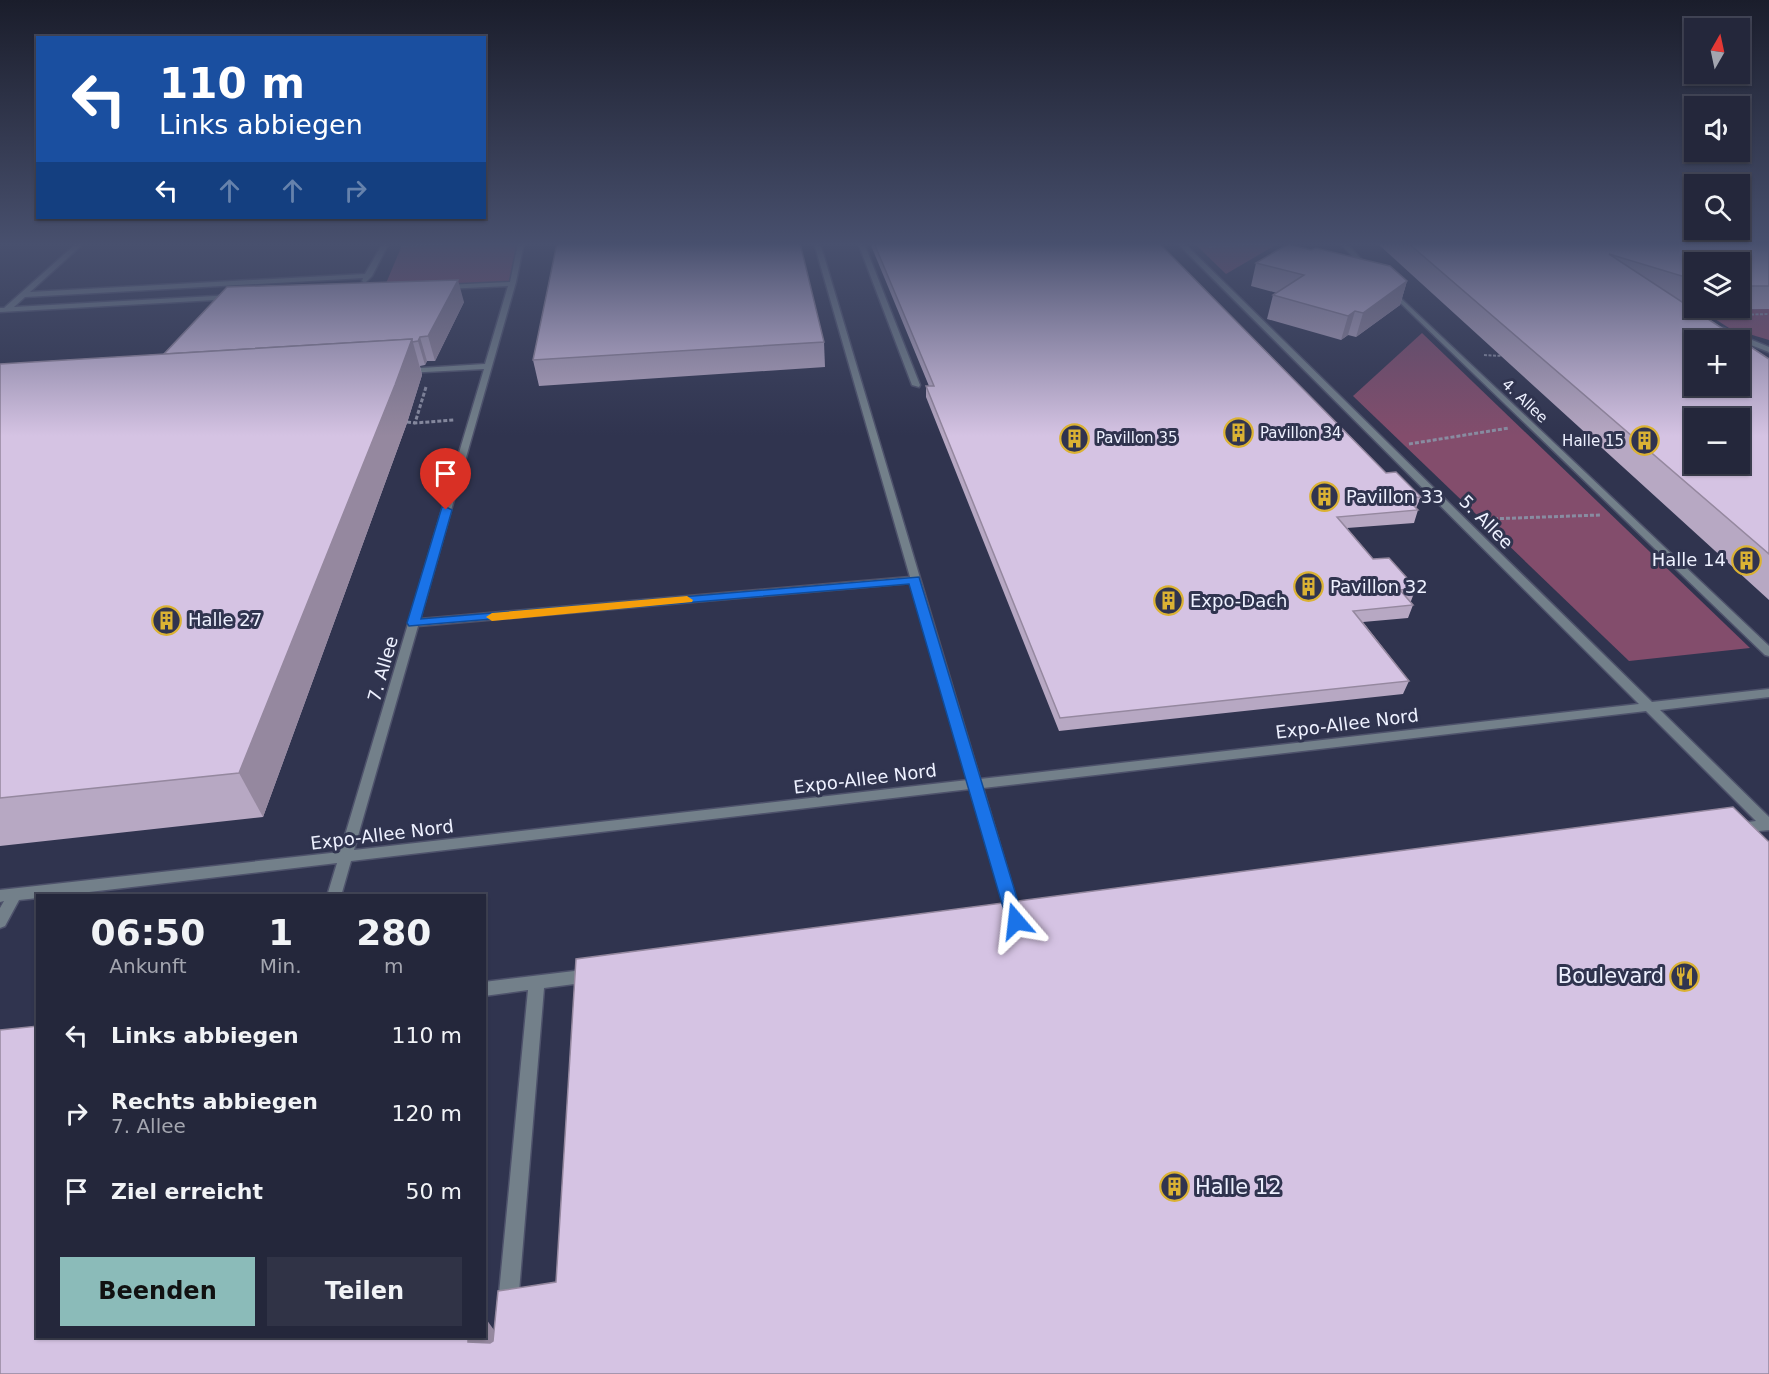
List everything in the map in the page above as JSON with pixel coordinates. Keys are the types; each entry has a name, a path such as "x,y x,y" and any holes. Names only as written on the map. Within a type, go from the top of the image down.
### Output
{"lane":[{"path":"3,310 56,307"},
{"name":"7. Allee","path":"335,894 506,307"},
{"path":"835,307 974,785 1016,921"},
{"path":"886,307 916,385"},
{"name":"5. Allee","path":"1245,307 1769,824"},
{"name":"4. Allee","path":"1407,307 1769,652"},
{"path":"1716,329 1769,350"},
{"path":"395,371 489,366"},
{"path":"413,623 914,580"},
{"name":"Expo-Allee Nord","path":"8,895 1769,693"},
{"path":"1722,830 1769,824"},
{"path":"0,922 8,895"},
{"path":"486,989 607,974"},
{"path":"506,1327 537,983"}],"path":[{"path":"1453,352 1513,356"},
{"path":"415,423 431,369"},
{"path":"407,423 472,419"},
{"path":"1388,447 1530,425"},
{"path":"1460,520 1625,514"}],"shaded area":[{"path":"1750,309 1769,309 1769,340 1750,334 1750,330 1729,328 1713,318 1750,318"},
{"path":"1422,333 1750,648 1629,661 1353,396"}],"building":[{"path":"208,307 443,307 428,336 420,337 418,341 412,342 412,339 164,354"},
{"path":"544,307 816,307 824,342 533,360"},
{"name":"Expo-Dach","path":"901,307 1222,307 1386,473 1396,472 1421,497 1406,498 1418,510 1337,517 1373,559 1389,558 1416,588 1400,590 1413,605 1353,611 1409,681 1060,718 926,386 934,386"},
{"path":"1316,307 1371,307 1363,313 1355,311 1348,316"},
{"path":"1482,307 1684,307 1684,318 1707,318 1725,330 1684,330 1684,396 1750,396 1750,347 1769,359 1769,554"},
{"name":"Halle 27","path":"412,339 239,773 0,798 0,364"},
{"name":"Halle 12","path":"1733,807 1769,842 1769,1374 0,1374 0,1030 36,1026 36,1338 468,1338 468,1342 490,1343 493,1341 498,1291 556,1282 576,959"}],"slow traffic":[{"path":"492,617 687,600"}],"place":[{"name":"Pavillon 34","path":"1239,433"},
{"name":"Pavillon 35","path":"1075,438"},
{"name":"Halle 15","path":"1645,441"},
{"name":"Pavillon 33","path":"1325,497"},
{"name":"Halle 14","path":"1747,560"},
{"name":"Pavillon 32","path":"1309,587"},
{"name":"Expo-Dach","path":"1169,601"},
{"name":"Halle 27","path":"167,620"},
{"name":"Boulevard","path":"1685,976"},
{"name":"Halle 12","path":"1174,1187"}],"route":[{"path":"446,510 413,623 914,580 1016,921"}]}
